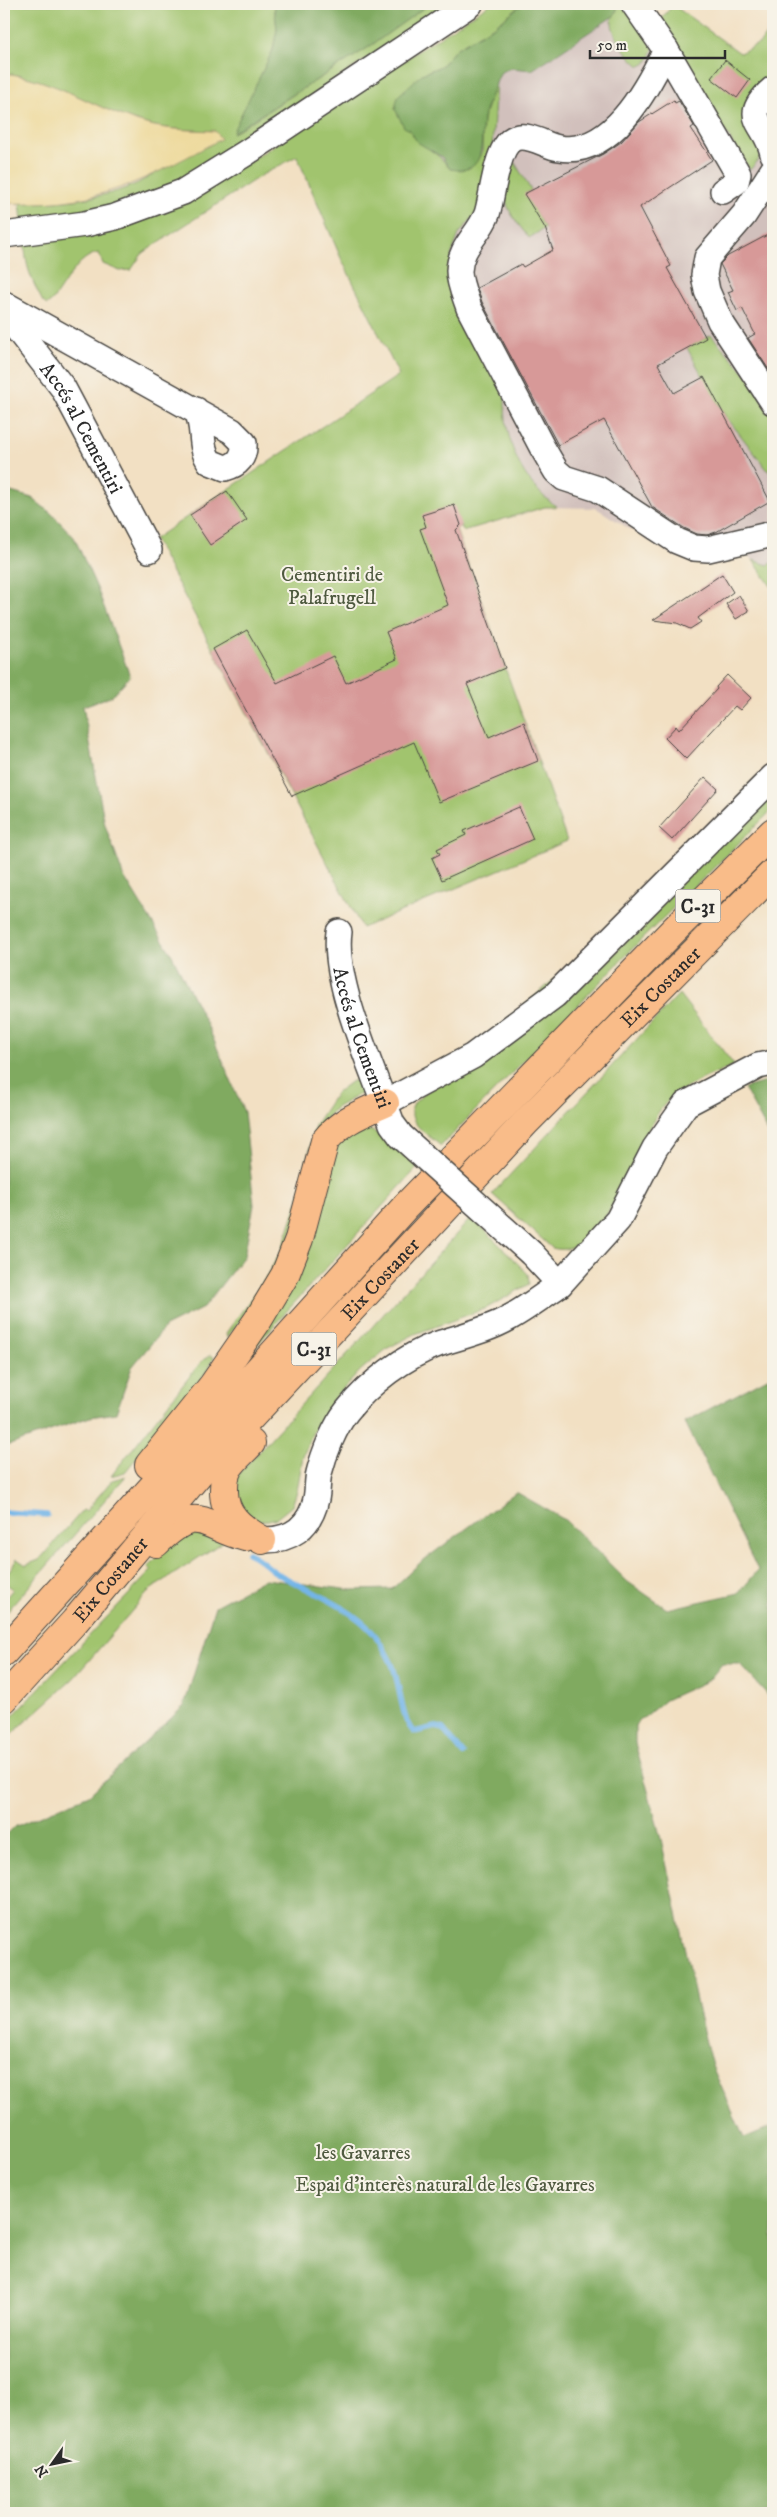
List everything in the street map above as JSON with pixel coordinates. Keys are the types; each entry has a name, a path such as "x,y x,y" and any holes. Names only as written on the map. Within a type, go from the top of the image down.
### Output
{"highway":[{"name":"Eix Costaner","path":"4,1651 406,1206 673,931 773,832"},
{"name":"Eix Costaner","path":"4,1700 75,1621 207,1464 525,1123 704,940 773,873"},
{"path":"262,1540 241,1526 228,1512 223,1498 224,1482 228,1468 637,1010"},
{"path":"4,1651 213,1385 258,1320 284,1275 299,1239 325,1141 333,1130 385,1103"},
{"path":"75,1621 169,1530 184,1521 199,1518 235,1534 262,1540"}],"street":[{"path":"8,233 115,217 182,192 326,101 470,4"},
{"path":"634,4 666,50 738,174 736,182 723,191"},
{"path":"666,50 648,88 635,105 591,145 579,149 559,148 524,137 515,138 506,145 501,155 486,214 466,244 459,271 468,308 542,447 556,471 564,478 598,489 677,541 694,548 708,549 773,534"},
{"path":"773,89 760,102 756,114 773,154"},
{"path":"773,170 744,215 707,258 704,275 707,291 720,321 773,402"},
{"path":"4,304 196,410"},
{"name":"Accés al Cementiri","path":"4,312 63,388 149,550"},
{"path":"385,1103 473,1056 555,995 773,777"},
{"name":"Accés al Cementiri","path":"339,932 340,962 351,1010 392,1124 401,1136 531,1253 560,1284"},
{"path":"262,1540 278,1541 296,1533 309,1516 316,1501 319,1472 330,1442 347,1411 369,1389 406,1360 438,1345 508,1319 560,1284 618,1220 655,1148 686,1104 758,1066 773,1063"}],"shaded area":[{"path":"515,4 618,4 633,18 656,25 673,5 740,53 760,43 773,24 773,589 753,560 745,552 691,560 683,559 667,552 596,508 545,507 463,531 406,370 340,256 296,156"}],"green space":[{"path":"4,4 274,4 277,29 273,50 233,133 369,47 429,4 449,4 195,173 161,189 101,209 22,221 20,203 95,197 124,189 157,172 215,131 171,129 146,124 110,111 59,88 23,76 4,73"},
{"path":"274,4 429,4 369,47 232,133 273,50 277,29"},
{"name":"Cementiri de Palafrugell","path":"490,4 522,4 496,25 457,48 441,66 422,74 410,130 419,141 440,157 450,169 472,166 482,153 483,119 496,80 492,150 479,210 459,234 451,256 505,398 508,430 517,459 524,473 544,497 557,507 545,507 463,531 461,525 456,530 567,841 362,928 154,539 399,375 340,256 297,156 262,175 156,244 142,254 131,270 120,271 103,264 99,253 84,259 47,305 43,302 35,287 26,257 25,240 258,156"},
{"path":"522,4 619,4 615,15 532,70 511,68 501,72 484,115 480,155 471,167 462,170 450,169 442,157 417,142 410,130 404,127 395,109 398,96 422,74 441,66 457,48 496,25"},
{"path":"618,4 623,4 654,46 651,55 643,65 640,66 631,58 615,34 612,21"},
{"path":"673,5 740,53 760,43 773,24 773,76 755,93 761,150 759,159 750,170 656,25"},
{"path":"512,158 531,190 525,194 545,228 529,238 514,218 507,203 505,187 507,162"},
{"path":"711,335 750,378 773,419 773,477 724,414 687,348"},
{"path":"4,490 32,498 52,514 74,537 97,588 130,676 112,696 83,706 105,825 123,875 172,955 210,1031 244,1112 254,1205 244,1256 203,1308 165,1327 132,1367 116,1413 90,1417 4,1447"},
{"path":"753,560 768,565 773,562 773,589"},
{"path":"773,786 773,809 641,940 441,1146 418,1127 412,1115 415,1102"},
{"path":"679,994 734,1065 690,1085 667,1102 655,1118 605,1217 590,1236 572,1248 552,1248 492,1194"},
{"path":"358,1080 361,1085 360,1094 335,1108 313,1137 295,1222 284,1250 267,1283 227,1338 226,1333 265,1279 282,1249 298,1201 315,1125 337,1092 352,1081"},
{"path":"773,1080 773,1142 744,1088"},
{"path":"358,1128 384,1137 418,1167 267,1333 220,1388 335,1144"},
{"path":"472,1217 528,1274 529,1284 487,1308 415,1334 388,1348 361,1370 333,1400 313,1432 303,1456 297,1491 292,1506 277,1518 264,1521 255,1520 237,1506 234,1481 240,1472"},
{"path":"210,1355 214,1357 208,1370 125,1472 111,1476 201,1362"},
{"name":"les Gavarres","path":"773,1375 773,1701 740,1664 722,1664 709,1680 665,1700 635,1725 635,1743 661,1839 699,2015 712,2066 744,2138 773,2126 773,2513 4,2513 4,1837 14,1827 89,1795 184,1706 215,1606 265,1579 352,1590 392,1589 421,1562 516,1492 565,1520 628,1582 667,1609 739,1593 758,1570 685,1422"},
{"path":"126,1476 4,1615 4,1600 13,1589 4,1582 4,1578 17,1559 26,1565 39,1560 83,1510 86,1511 112,1480"},
{"path":"192,1528 227,1539 150,1590 73,1679 4,1741 4,1725 152,1570 148,1567 169,1545"}],"sand":[{"path":"4,73 23,76 59,88 110,111 146,124 171,129 215,131 221,139 154,174 110,191 61,201 4,203"}],"building":[{"path":"725,60 750,80 737,98 711,78"},
{"path":"674,100 675,103 679,101 694,126 691,128 712,160 640,207 671,266 667,268 706,338 658,364 674,393 704,377 770,501 716,532 707,535 697,534 684,528 652,507 604,420 558,445 482,302 477,288 521,264 523,267 553,250 545,228 524,194 603,154 621,142 639,122"},
{"path":"773,232 773,376 748,338 755,334 742,308 737,311 728,292 733,290 720,264 728,256"},
{"path":"227,491 247,520 210,545 190,515"},
{"path":"454,505 461,525 456,530 505,668 467,684 489,737 524,722 538,761 439,802 414,742 292,796 213,649 247,630 277,683 333,656 346,683 397,659 386,632 448,605 420,529 426,527 422,515"},
{"path":"722,574 733,592 698,618 701,622 690,629 677,623 653,620"},
{"path":"739,595 749,611 736,619 726,604"},
{"path":"727,675 751,698 740,710 735,706 686,759 665,738 676,726 679,730 717,689 716,687"},
{"path":"705,777 718,789 672,840 659,828"},
{"path":"519,807 533,839 442,880 432,858 440,854 437,849 466,835 464,831"}],"waterway":[{"path":"4,1512 47,1515"},
{"path":"248,1553 258,1558 280,1575 343,1608 365,1625 379,1641 392,1664 403,1710 410,1727 414,1732 436,1727 443,1729 463,1754"}],"park label":[{"name":"Espai d'interès natural de les Gavarres","path":"445,2184"}]}
